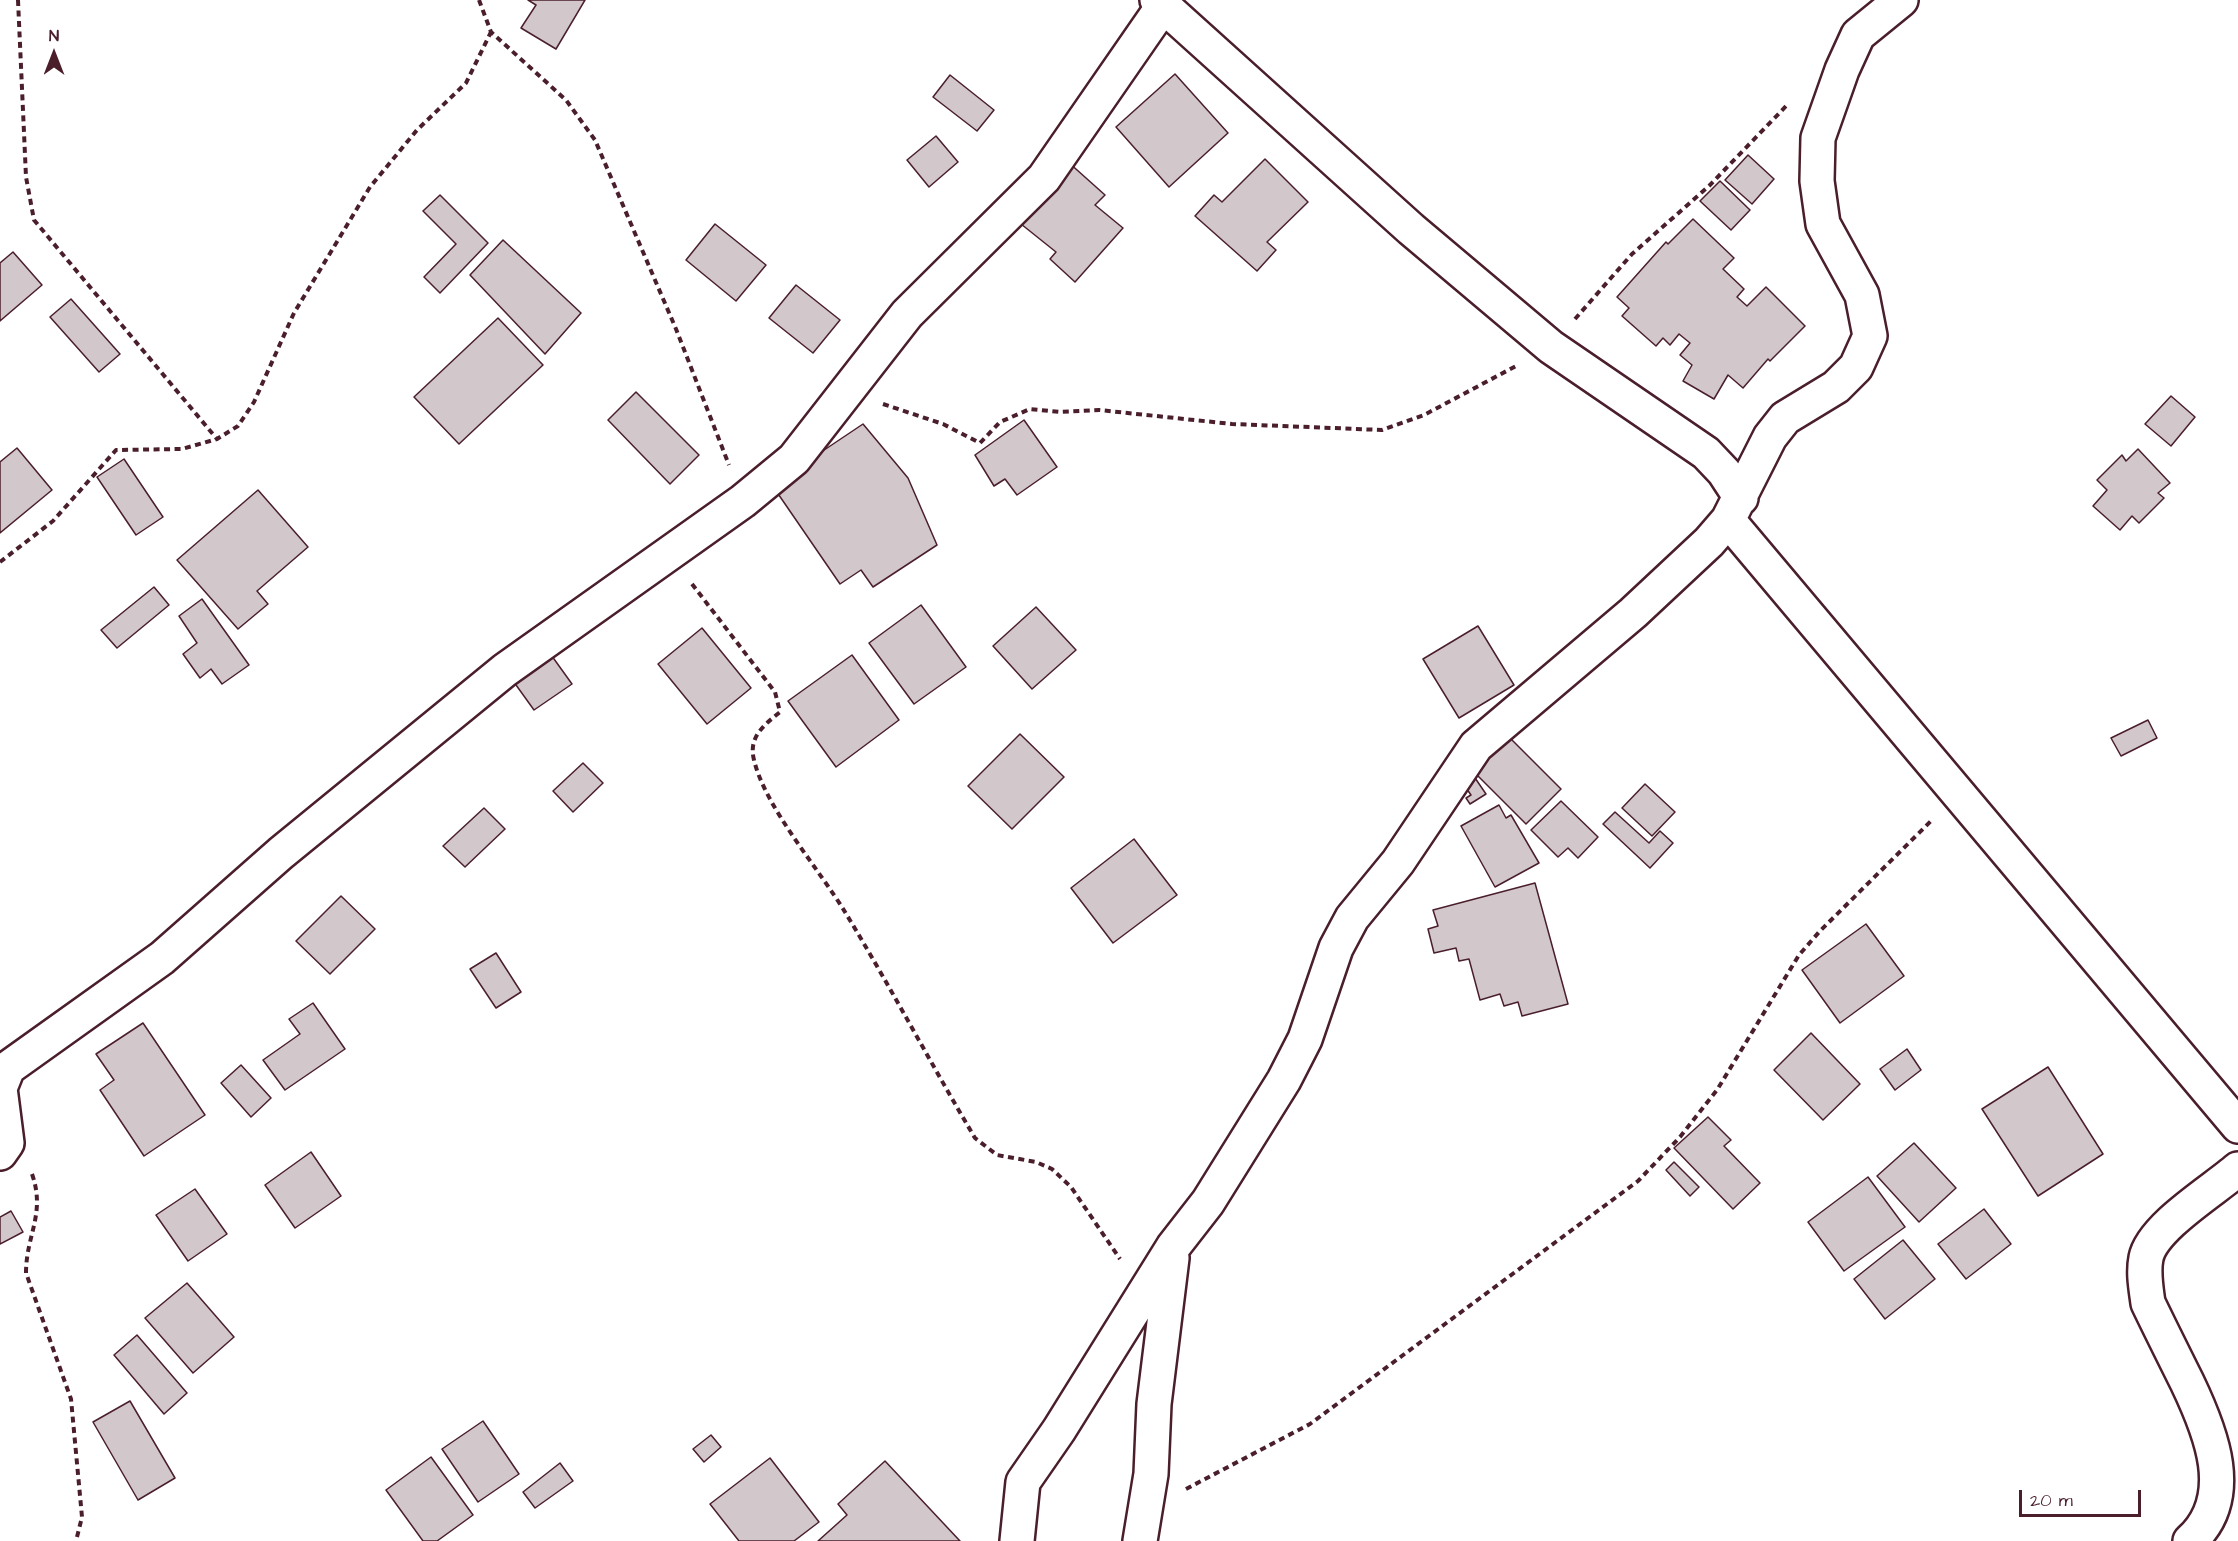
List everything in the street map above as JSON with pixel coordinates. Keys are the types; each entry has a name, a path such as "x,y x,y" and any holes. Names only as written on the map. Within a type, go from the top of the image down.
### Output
{"street":[{"path":"1017,1541 1023,1482 1059,1430 1173,1247 1208,1202 1284,1080 1305,1039 1336,948 1352,918 1398,862 1476,746 1633,613 1709,542 1734,509 1770,437 1785,418 1836,387 1856,367 1870,336 1862,295 1823,224 1817,181 1818,138 1842,70 1858,35 1901,0"},
{"path":"3,1140 0,1088 8,1068 162,958 281,853 505,670 743,501 794,459 907,314 1044,178 1160,3 1411,229 1551,346 1706,453 1724,472 1734,509 1959,794 2238,1126"},
{"path":"2190,1541 2210,1518 2218,1498 2222,1477 2218,1449 2148,1304 2144,1277 2146,1255 2158,1234 2238,1169"},
{"path":"1142,1526 1173,1247"}],"path":[{"path":"18,0 26,177 34,220 217,439"},
{"path":"479,0 491,32 566,100 595,140 676,329 743,501"},
{"path":"0,562 53,521 116,450 182,449 217,439 238,426 254,402 294,313 370,187 417,130 466,83 491,32"},
{"path":"841,399 888,405 943,424 980,443 1000,422 1030,409 1060,412 1099,410 1232,424 1382,430 1424,415 1551,346 1632,254 1708,186 1789,102"},
{"path":"654,565 690,580 775,692 780,712 762,727 753,740 753,759 764,789 845,912 975,1138 997,1155 1036,1162 1052,1169 1071,1187 1144,1293"},
{"path":"1142,1526 1310,1424 1638,1180 1680,1137 1717,1090 1799,955 1820,930 1959,794"},
{"path":"3,1140 28,1162 37,1188 38,1213 26,1253 26,1273 71,1399 82,1516 76,1541"}],"building":[{"path":"528,0 585,0 556,49 521,28 536,5"},
{"path":"1175,74 1228,133 1169,187 1116,127"},
{"path":"950,75 994,110 977,131 933,97"},
{"path":"936,136 958,162 929,187 907,160"},
{"path":"1748,155 1774,179 1752,204 1725,180"},
{"path":"1265,159 1308,202 1267,242 1276,250 1257,271 1195,216 1214,195 1222,202"},
{"path":"1067,161 1105,195 1095,205 1123,228 1075,282 1050,259 1056,252 1021,224"},
{"path":"1720,181 1750,210 1731,230 1700,201"},
{"path":"440,195 488,243 440,293 424,277 456,244 423,211"},
{"path":"1693,219 1734,258 1723,269 1744,289 1737,297 1747,306 1766,287 1805,326 1770,361 1768,359 1743,388 1728,375 1714,399 1683,381 1692,365 1680,355 1690,343 1679,334 1670,345 1663,338 1656,346 1622,316 1629,308 1617,297 1666,242 1668,244"},
{"path":"715,224 766,265 736,301 686,260"},
{"path":"503,240 581,313 545,354 470,275"},
{"path":"13,252 42,285 0,321 0,263"},
{"path":"796,285 840,320 813,353 769,318"},
{"path":"71,299 120,354 99,372 50,317"},
{"path":"498,318 543,365 459,444 414,397"},
{"path":"636,392 699,455 670,484 608,420"},
{"path":"2171,396 2195,417 2171,446 2145,424"},
{"path":"1024,420 1057,467 1017,495 1005,479 994,486 975,455"},
{"path":"863,424 908,478 937,545 873,587 861,570 840,584 772,485"},
{"path":"17,448 52,490 0,533 0,462"},
{"path":"2138,449 2170,483 2158,493 2164,498 2139,523 2132,516 2120,530 2093,506 2107,490 2097,480 2122,455 2126,461"},
{"path":"124,459 163,517 136,535 97,477"},
{"path":"258,490 308,547 257,591 268,604 238,629 177,560"},
{"path":"154,587 169,605 117,648 101,630"},
{"path":"202,599 249,665 222,684 211,669 200,678 183,654 197,643 179,616"},
{"path":"921,605 966,667 914,704 869,643"},
{"path":"1036,607 1076,650 1032,689 993,646"},
{"path":"1478,626 1514,685 1459,718 1423,659"},
{"path":"702,628 751,688 707,724 658,664"},
{"path":"549,652 572,684 534,710 511,678"},
{"path":"852,655 899,720 836,767 788,701"},
{"path":"2148,720 2157,738 2121,756 2111,738"},
{"path":"1020,734 1064,777 1012,829 968,786"},
{"path":"1508,736 1561,789 1526,824 1473,771"},
{"path":"583,763 603,783 573,812 553,791"},
{"path":"1473,775 1486,794 1470,804 1466,798 1471,795 1462,782"},
{"path":"1645,784 1675,812 1652,836 1622,808"},
{"path":"1561,801 1598,837 1578,858 1568,848 1558,857 1531,830"},
{"path":"1499,805 1506,818 1511,815 1539,863 1495,887 1461,826"},
{"path":"484,808 505,829 465,867 443,846"},
{"path":"1615,812 1649,843 1660,831 1673,843 1650,868 1603,824"},
{"path":"1134,839 1177,895 1113,943 1071,888"},
{"path":"1535,883 1568,1004 1522,1016 1518,1002 1504,1006 1500,994 1480,1000 1469,959 1459,961 1456,948 1434,953 1428,929 1438,926 1433,910"},
{"path":"341,896 375,929 330,974 296,941"},
{"path":"1866,924 1904,976 1840,1023 1802,970"},
{"path":"496,953 521,992 496,1008 470,969"},
{"path":"313,1003 345,1049 285,1090 263,1060 300,1034 289,1019"},
{"path":"143,1023 205,1115 144,1156 100,1090 114,1080 96,1054"},
{"path":"1811,1033 1860,1084 1823,1120 1774,1070"},
{"path":"1907,1049 1921,1070 1895,1090 1880,1069"},
{"path":"241,1065 271,1098 251,1117 221,1083"},
{"path":"2048,1067 2103,1154 2038,1196 1982,1109"},
{"path":"1708,1117 1731,1140 1724,1146 1760,1183 1733,1209 1674,1148"},
{"path":"1914,1143 1956,1188 1919,1222 1877,1176"},
{"path":"311,1152 341,1196 295,1228 265,1185"},
{"path":"1674,1162 1699,1187 1690,1196 1666,1170"},
{"path":"1868,1177 1905,1227 1844,1271 1808,1222"},
{"path":"195,1189 227,1234 188,1261 156,1215"},
{"path":"1984,1209 2011,1244 1966,1279 1938,1244"},
{"path":"11,1211 23,1232 0,1244 0,1217"},
{"path":"1903,1240 1935,1279 1885,1319 1854,1279"},
{"path":"187,1283 234,1337 193,1373 145,1318"},
{"path":"137,1335 187,1393 164,1414 114,1355"},
{"path":"130,1401 175,1478 138,1500 93,1422"},
{"path":"483,1421 519,1474 478,1502 442,1449"},
{"path":"711,1435 721,1447 704,1462 693,1449"},
{"path":"431,1457 473,1515 437,1541 423,1541 386,1490"},
{"path":"770,1458 819,1522 794,1541 739,1541 710,1504"},
{"path":"885,1461 960,1541 818,1541 847,1515 838,1504"},
{"path":"560,1463 573,1481 535,1508 523,1492"}]}
